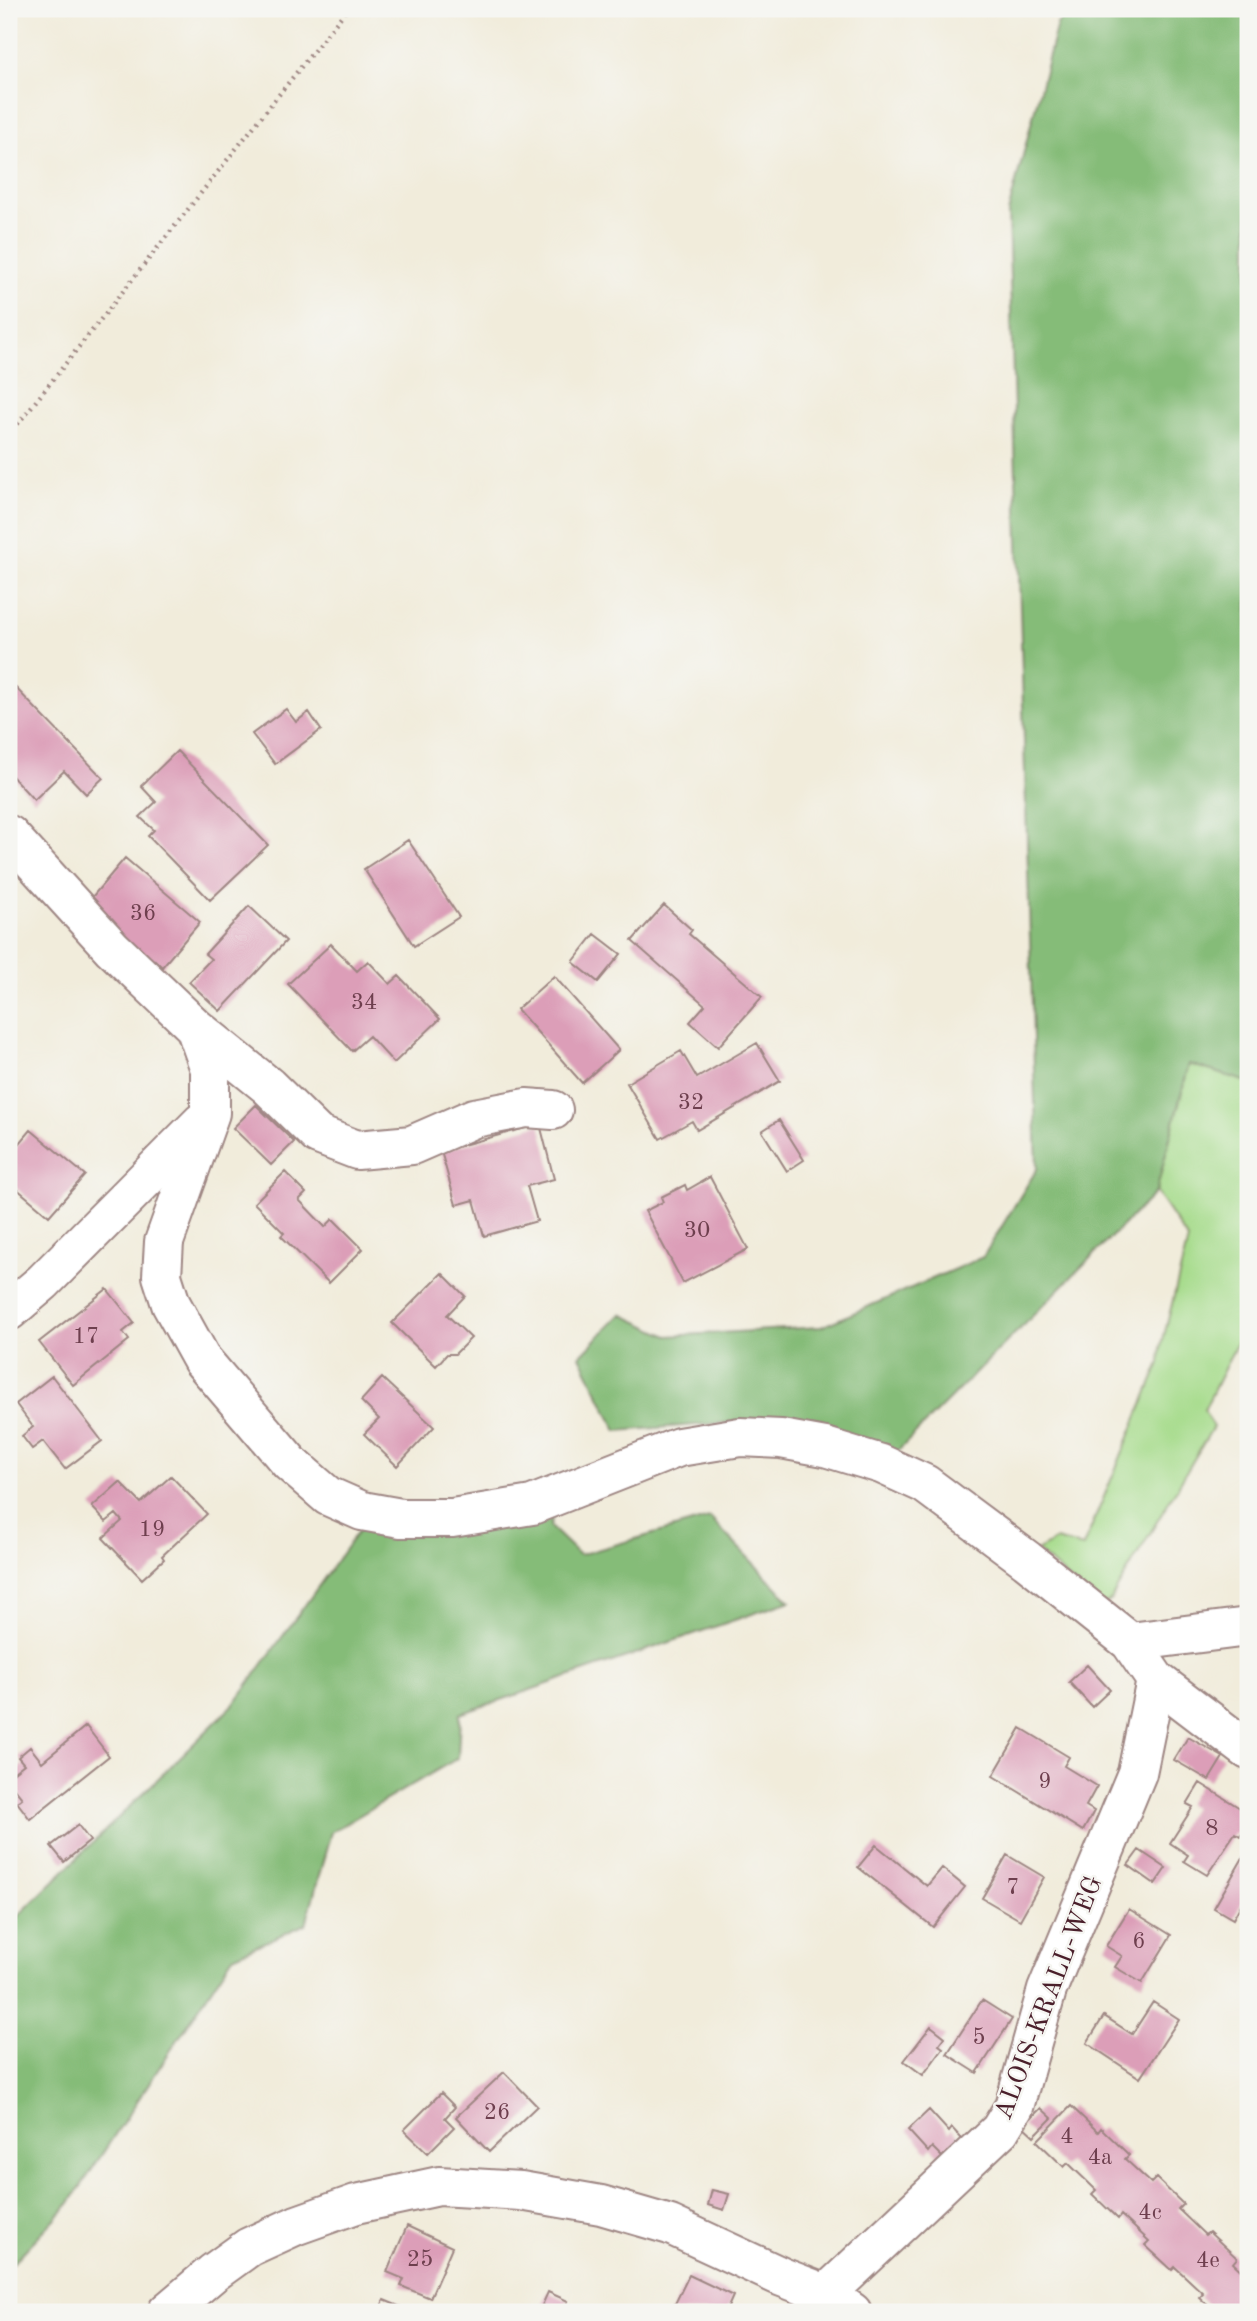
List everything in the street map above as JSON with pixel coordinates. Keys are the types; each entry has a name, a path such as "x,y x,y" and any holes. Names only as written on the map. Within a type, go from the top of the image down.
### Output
{"street":[{"path":"9,835 112,948 195,1027 268,1086 318,1135 358,1150 412,1145 474,1118 526,1108 553,1110"},
{"path":"195,1027 210,1069 210,1113 164,1242 162,1276 171,1304 202,1360 290,1464 328,1496 362,1511 401,1518 452,1518 532,1505 679,1447 740,1437 781,1439 825,1447 881,1464 925,1484 1130,1642 1156,1680 1248,1750"},
{"path":"9,1311 43,1282 210,1113"},
{"path":"1130,1642 1248,1627"},
{"name":"ALOIS-KRALL-WEG","path":"839,2303 1000,2130 1014,2107 1047,1990 1137,1773 1156,1680"},
{"path":"167,2312 212,2273 249,2247 297,2225 356,2204 439,2186 521,2191 601,2205 670,2225 839,2303"}],"path":[{"path":"9,435 347,9"}],"green space":[{"path":"1072,9 1248,9 1248,1082 1189,1064 1156,1192 896,1453 736,1422 617,1431 580,1356 621,1314 668,1336 821,1327 983,1257 1037,1169 1008,213 1057,24"},
{"path":"1189,1064 1248,1082 1248,1320 1204,1410 1213,1427 1110,1601 1101,1607 1037,1551 1056,1540 1083,1547 1160,1363 1161,1348 1188,1240 1156,1192"},
{"path":"554,1508 550,1527 579,1555 710,1518 790,1601 460,1714 458,1758 331,1832 306,1924 233,1956 69,2204 9,2267 9,1925 234,1704 361,1527"}],"building":[{"path":"9,681 103,778 86,794 64,771 34,800 9,773"},
{"path":"286,709 296,722 309,712 321,730 275,764 252,734"},
{"path":"177,751 268,845 210,900 148,836 154,830 140,817 156,802 141,786"},
{"path":"408,840 459,917 414,946 364,869"},
{"path":"125,858 200,922 162,967 155,960 150,966 87,903"},
{"path":"664,905 692,930 689,934 762,997 718,1047 690,1022 705,1005 632,941"},
{"path":"249,906 286,941 220,1011 189,982 211,959 205,954"},
{"path":"595,934 621,954 598,982 573,962"},
{"path":"331,944 357,971 368,961 390,984 399,976 440,1019 394,1063 369,1036 352,1051 288,984"},
{"path":"554,976 619,1050 582,1083 517,1009"},
{"path":"757,1043 780,1081 697,1130 692,1121 660,1139 627,1083 681,1051 697,1078"},
{"path":"256,1105 294,1142 271,1165 233,1128"},
{"path":"779,1120 804,1160 787,1171 762,1131"},
{"path":"540,1124 554,1179 527,1186 537,1221 484,1236 474,1200 456,1205 441,1151"},
{"path":"31,1130 85,1175 49,1216 9,1182 9,1151 12,1147 15,1149"},
{"path":"285,1172 306,1193 299,1200 325,1227 333,1219 363,1249 329,1283 281,1236 284,1233 254,1203"},
{"path":"710,1177 748,1249 683,1283 645,1211 663,1202 661,1197 685,1185 687,1190"},
{"path":"442,1273 465,1296 447,1315 471,1338 455,1354 447,1354 436,1366 392,1323"},
{"path":"107,1289 134,1323 123,1332 129,1340 73,1385 39,1342"},
{"path":"52,1376 102,1441 65,1469 43,1441 32,1449 22,1436 33,1427 16,1404"},
{"path":"382,1378 434,1427 397,1466 364,1434 379,1419 361,1401"},
{"path":"171,1476 207,1514 162,1556 164,1559 142,1579 103,1538 122,1521 116,1514 106,1522 92,1507 120,1482 141,1503"},
{"path":"1087,1665 1110,1690 1092,1707 1069,1682"},
{"path":"86,1726 109,1756 30,1819 17,1802 22,1798 9,1782 9,1776 24,1764 18,1757 30,1747 42,1762"},
{"path":"1021,1728 1069,1757 1064,1766 1097,1786 1086,1806 1094,1811 1083,1831 993,1776"},
{"path":"1188,1737 1223,1757 1209,1780 1174,1760"},
{"path":"1200,1783 1248,1813 1248,1823 1240,1836 1235,1833 1207,1875 1184,1861 1188,1855 1170,1843 1193,1807 1187,1804"},
{"path":"78,1825 90,1841 64,1862 51,1846"},
{"path":"876,1845 927,1886 942,1868 965,1887 933,1927 858,1867"},
{"path":"1248,1849 1248,1892 1233,1919 1214,1908"},
{"path":"1139,1850 1166,1868 1155,1884 1128,1865"},
{"path":"1007,1855 1044,1877 1020,1920 982,1898"},
{"path":"1129,1909 1171,1935 1142,1983 1115,1967 1122,1956 1106,1946"},
{"path":"982,2000 1012,2019 977,2073 947,2054"},
{"path":"1153,2002 1179,2019 1140,2078 1087,2043 1104,2016 1132,2034"},
{"path":"931,2026 945,2037 939,2045 943,2048 923,2075 904,2061"},
{"path":"504,2072 537,2106 489,2152 456,2117"},
{"path":"441,2093 455,2107 445,2118 454,2127 428,2153 404,2130"},
{"path":"1071,2106 1098,2132 1101,2128 1129,2155 1125,2159 1151,2183 1156,2178 1183,2204 1178,2209 1205,2235 1209,2232 1237,2258 1233,2263 1248,2277 1248,2302 1238,2312 1215,2312 1199,2297 1203,2293 1175,2267 1172,2270 1145,2245 1149,2241 1121,2215 1118,2219 1092,2194 1096,2190 1068,2163 1064,2167 1037,2141"},
{"path":"1041,2108 1052,2118 1034,2136 1023,2126"},
{"path":"929,2110 949,2132 952,2128 962,2139 942,2157 932,2147 928,2152 908,2130"},
{"path":"712,2190 729,2194 724,2210 708,2205"},
{"path":"407,2226 452,2247 430,2298 401,2286 404,2279 387,2272"},
{"path":"689,2275 733,2296 726,2312 671,2312"},
{"path":"548,2292 568,2301 566,2307 577,2312 539,2312"},
{"path":"384,2300 413,2312 379,2312"}]}
